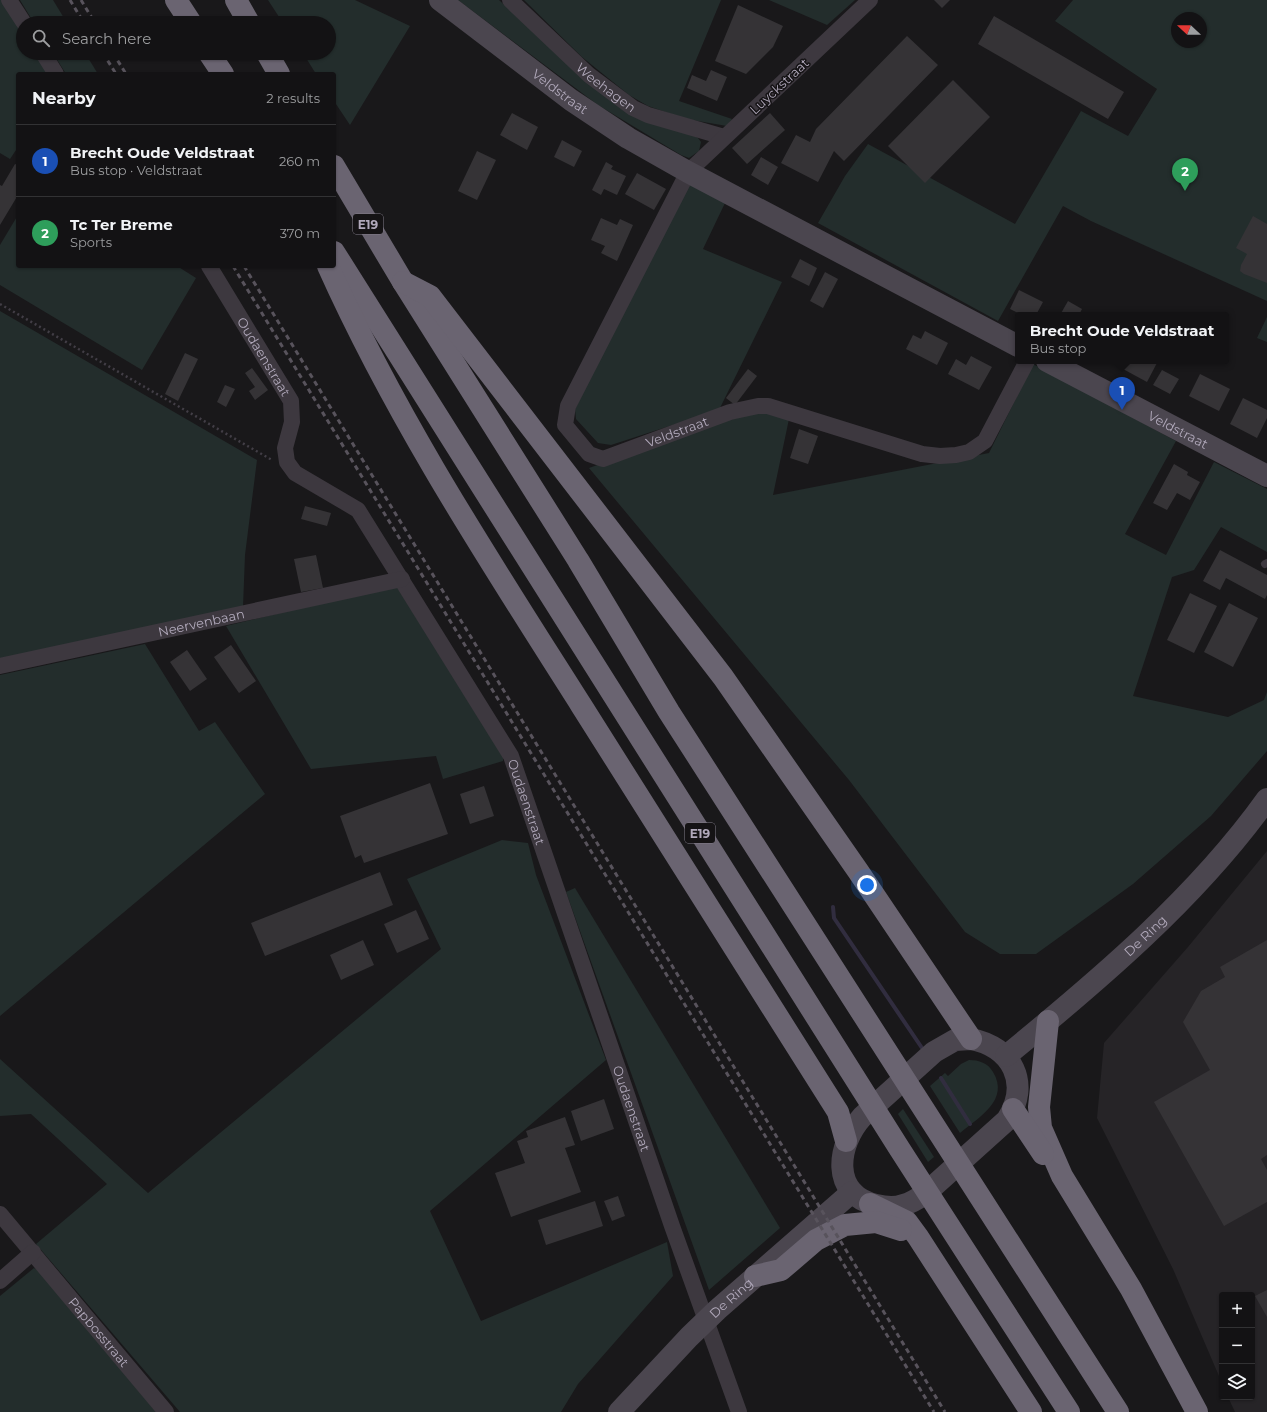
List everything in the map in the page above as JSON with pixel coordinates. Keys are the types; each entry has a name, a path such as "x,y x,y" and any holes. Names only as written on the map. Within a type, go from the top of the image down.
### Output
{"highway":[{"path":"176,0 186,16"},
{"path":"236,0 245,16"},
{"path":"214,60 222,72"},
{"path":"271,60 278,72"},
{"name":"E19","path":"336,169 403,282 578,560 670,712 1118,1412"},
{"name":"E19","path":"336,255 899,1148 1069,1412"},
{"path":"329,268 350,315 392,395 505,585 838,1112 846,1140"},
{"path":"403,282 430,296 723,677 858,871 963,1030 965,1039"},
{"path":"1048,1021 1040,1094 1041,1128 1062,1176 1131,1289 1197,1412"},
{"path":"1010,1114 1062,1176"},
{"path":"861,1198 907,1222 1031,1412"},
{"path":"755,1276 781,1270 816,1240 845,1225 876,1222 889,1225 918,1237"}],"main road":[{"name":"Veldstraat","path":"440,0 571,100 628,138 688,172 1015,344"},
{"name":"Veldstraat","path":"1053,364 1267,476"},
{"name":"De Ring","path":"1006,1056 1048,1021 1157,924 1183,898 1248,826 1267,799"},
{"path":"965,1039 994,1046 1006,1056 1014,1069 1018,1085 1018,1094 1010,1114 927,1192 915,1201 896,1207 861,1198 845,1179 842,1165 846,1140 852,1129 862,1117 934,1052 948,1044 965,1039"},
{"name":"De Ring","path":"619,1412 717,1310 755,1276 861,1198"}],"street":[{"path":"9,0 19,16"},
{"name":"Weehagen","path":"510,0 589,74 633,108 648,115 724,137"},
{"name":"Luyckstraat","path":"688,172 870,0"},
{"path":"47,60 55,72"},
{"name":"Veldstraat","path":"688,172 568,406 565,425 589,454 603,459 730,412 758,406 768,406 922,454 940,456 956,455 969,452 986,441 1025,364"},
{"name":"Oudaenstraat","path":"210,268 292,401 292,422 285,448 287,462 295,473 358,510 511,756 672,1226 739,1412"},
{"name":"Neervenbaan","path":"0,666 402,579"},
{"name":"Papbosstraat","path":"0,1214 166,1412"},
{"path":"0,1281 33,1252"}],"path":[{"path":"0,304 295,473"}],"shaded area":[{"path":"0,0 3,0 16,21 16,60 40,60 48,72 16,72 16,150 10,159 0,153"},
{"path":"20,0 53,0 63,16 30,16"},
{"path":"268,0 355,0 410,26 350,125 336,104 336,72 315,72 307,60 336,60 336,16 278,16"},
{"path":"458,0 499,0 580,75 698,138 701,142 699,151 689,158 681,155 598,105"},
{"path":"524,0 721,0 679,101 732,119 727,126 686,119 648,106 629,95 582,57"},
{"path":"769,0 855,0 827,25"},
{"path":"1073,0 1267,0 1267,301 1091,221 1063,206 998,321 818,223 845,176 868,144 1015,224 1081,111 1128,136 1157,89 1055,21"},
{"path":"57,60 89,60 97,72 65,72"},
{"path":"688,183 725,203 703,249 782,282 719,410 611,445 598,443 576,419 575,409"},
{"path":"16,218 16,268 180,268 196,278 142,370 0,285 0,245"},
{"path":"0,311 257,460 245,555 243,607 0,660"},
{"path":"1267,317 1267,342 1257,338"},
{"path":"1033,364 1176,441 1125,534 1166,555 1214,462 1267,489 1267,552 1221,527 1194,570 1172,577 1133,696 1228,717 1264,700 1267,692 1267,751 1211,816 1133,884 1036,954 1000,954 965,932 849,780 589,468 746,412 772,413 789,419 773,495 989,453"},
{"path":"388,587 397,587 503,757 503,761 443,779 436,756 311,769 226,626"},
{"path":"145,644 199,731 215,722 265,794 0,1016 0,675"},
{"path":"502,840 528,843 536,875 606,1060 430,1211 481,1321 667,1242 673,1276 578,1384 561,1412 180,1412 36,1244 107,1184 31,1114 0,1116 0,1059 148,1193 441,949 407,879"},
{"path":"1267,851 1267,1412 1235,1412 1229,1400 1255,1400 1255,1292 1219,1292 1219,1376 1173,1269 1097,1118 1104,1043 1188,947"},
{"path":"575,888 780,1228 709,1290 566,892"},
{"path":"969,1060 989,1066 997,1082 998,1091 990,1107 960,1133 930,1086 945,1073 948,1076 961,1064"},
{"path":"903,1109 934,1157 928,1162 898,1114"},
{"path":"34,1268 42,1273 156,1412 0,1412 0,1296"}],"building":[{"path":"934,0 950,0 942,8"},
{"path":"738,5 783,26 773,47 746,74 715,61"},
{"path":"994,16 1124,92 1108,119 978,44"},
{"path":"907,36 938,65 844,161 834,151 818,182 781,163 796,135 810,142 816,129"},
{"path":"711,70 727,77 717,101 687,88 692,75 706,81"},
{"path":"953,80 990,117 925,183 888,146"},
{"path":"512,113 538,127 527,150 500,135"},
{"path":"770,113 785,130 747,164 732,148"},
{"path":"562,140 582,151 574,167 554,157"},
{"path":"477,151 496,160 477,200 458,191"},
{"path":"761,157 778,167 768,185 751,175"},
{"path":"606,162 613,166 611,169 626,176 617,195 604,189 601,195 592,190"},
{"path":"16,164 16,198 0,225 0,185 2,186"},
{"path":"637,173 666,189 654,210 625,194"},
{"path":"1253,216 1267,224 1267,283 1240,271 1241,265 1247,254 1236,248"},
{"path":"601,218 617,225 620,219 633,225 617,261 601,253 605,246 591,240"},
{"path":"800,259 817,268 809,286 791,277"},
{"path":"825,272 838,279 823,308 810,301"},
{"path":"1019,290 1043,302 1038,312 1016,312 1010,309"},
{"path":"1068,301 1082,309 1080,312 1062,312"},
{"path":"925,331 948,343 937,365 906,349 913,335 921,339"},
{"path":"185,353 198,359 178,401 165,394"},
{"path":"971,356 992,367 979,390 948,374 956,359 966,365"},
{"path":"1126,364 1156,364 1147,382 1123,369"},
{"path":"252,368 268,390 255,400 249,391 255,387 245,373"},
{"path":"748,369 757,376 735,405 726,398"},
{"path":"1162,370 1179,379 1170,394 1153,385"},
{"path":"1200,374 1230,389 1219,411 1189,396"},
{"path":"225,385 235,389 226,407 217,402"},
{"path":"1243,398 1267,410 1267,418 1257,438 1230,424"},
{"path":"799,429 818,436 808,464 790,458"},
{"path":"1174,464 1188,472 1187,475 1200,482 1190,500 1177,493 1167,510 1153,503"},
{"path":"305,506 331,513 327,526 301,519"},
{"path":"1220,550 1267,575 1267,595 1265,599 1226,578 1220,590 1203,581"},
{"path":"316,555 323,588 301,592 294,559"},
{"path":"1190,593 1217,606 1194,653 1167,640"},
{"path":"1229,603 1258,618 1233,667 1204,652"},
{"path":"231,645 256,681 239,693 214,657"},
{"path":"187,650 207,679 190,691 170,662"},
{"path":"430,783 448,834 364,863 361,855 355,858 340,816"},
{"path":"484,786 494,816 470,824 460,794"},
{"path":"380,872 393,905 265,956 251,923"},
{"path":"416,910 429,939 397,953 384,924"},
{"path":"363,940 374,965 341,980 330,955"},
{"path":"1267,940 1267,1155 1261,1159 1267,1170 1267,1202 1224,1226 1154,1102 1210,1070 1183,1022 1201,991 1225,977 1220,967"},
{"path":"604,1099 614,1129 581,1141 571,1111"},
{"path":"565,1117 575,1145 565,1148 581,1192 511,1217 495,1173 525,1163 517,1141 528,1137 526,1131"},
{"path":"618,1196 625,1216 612,1221 604,1201"},
{"path":"595,1201 603,1226 546,1245 538,1220"},
{"path":"1267,1290 1267,1317 1255,1296"}],"waterway":[{"path":"833,907 834,918 922,1048"},
{"path":"941,1078 970,1124"}],"railway":[{"path":"70,0 80,16"},
{"path":"81,0 91,16"},
{"path":"107,60 115,72"},
{"path":"117,60 125,72"},
{"path":"234,268 934,1412"},
{"path":"245,268 945,1412"}],"place":[{"name":"Tc Ter Breme","path":"1185,191"},
{"name":"Brecht Oude Veldstraat","path":"1122,410"}]}
